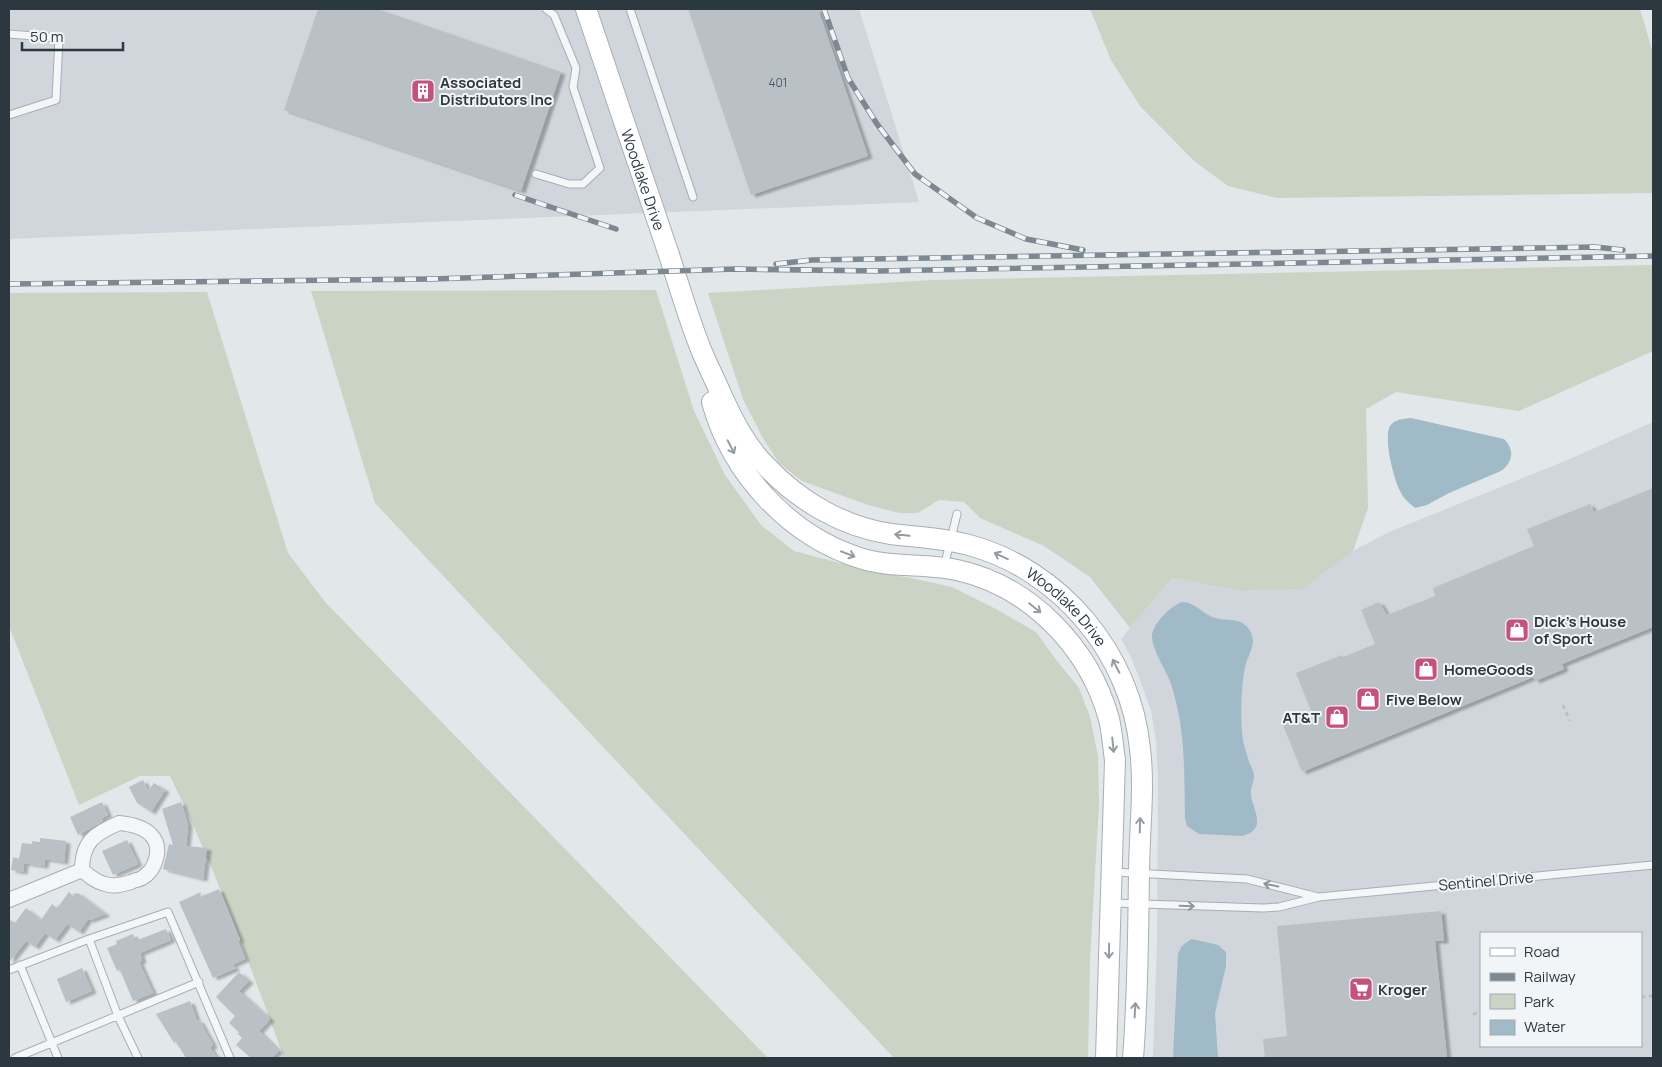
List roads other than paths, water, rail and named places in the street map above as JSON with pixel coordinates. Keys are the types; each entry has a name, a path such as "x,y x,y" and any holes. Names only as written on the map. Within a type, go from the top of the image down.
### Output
{"street":[{"name":"Woodlake Drive","path":"586,9 701,351 734,421 745,440 763,463 794,492 831,515 861,527 889,534 950,541 990,552 1016,564 1043,580 1066,599 1087,621 1115,663 1134,713 1140,748 1142,784 1133,1058"},
{"name":"Woodlake Drive","path":"701,351 712,404 732,451 755,485 781,513 818,540 864,560 944,568 975,574 1010,590 1050,620 1081,658 1094,679 1109,719 1115,760 1106,1058"},
{"path":"119,823 139,827 150,834 155,842 157,855 152,869 142,878 118,886 95,880 82,870 83,852 90,840 107,828 119,823"},
{"path":"9,900 82,870"}],"lane":[{"path":"536,174 568,184 584,184 600,168 573,87 576,68 554,15 546,9"},
{"path":"630,9 693,196"},
{"path":"9,34 59,38 56,100 9,115"},
{"path":"944,568 957,514"},
{"name":"Sentinel Drive","path":"1110,902 1279,907 1319,897 1653,865"},
{"name":"Sentinel Drive","path":"1112,871 1247,879 1319,897"},
{"path":"9,970 89,939 168,912 230,1058"},
{"path":"89,939 118,1016 138,1058"},
{"path":"20,965 58,1058"},
{"path":"15,1058 199,982"}],"water":[{"path":"1411,418 1504,439 1510,447 1510,460 1501,471 1449,493 1427,505 1415,508 1401,494 1392,468 1388,439 1390,426 1394,422"},
{"path":"1182,602 1192,604 1211,616 1242,623 1251,632 1253,642 1244,675 1241,713 1243,742 1254,774 1251,792 1257,824 1250,833 1242,836 1199,834 1187,826 1185,818 1182,732 1179,715 1170,681 1152,640 1153,630 1156,625 1173,607"},
{"path":"1192,939 1218,945 1226,952 1226,966 1215,1013 1218,1058 1173,1058 1178,954 1183,945"}],"railway":[{"path":"824,9 848,78 877,124 915,174 977,218 1026,239 1083,250"},
{"path":"515,195 616,229"},
{"path":"776,264 812,260 1595,247 1623,250"},
{"path":"9,284 431,279 735,269 879,271 1653,256"}],"place":[{"name":"Associated Distributors Inc","path":"423,91"},
{"name":"Dick's House of Sport","path":"1517,630"},
{"name":"HomeGoods","path":"1426,669"},
{"name":"Five Below","path":"1368,699"},
{"name":"AT&T","path":"1337,717"},
{"name":"Kroger","path":"1361,989"}]}
